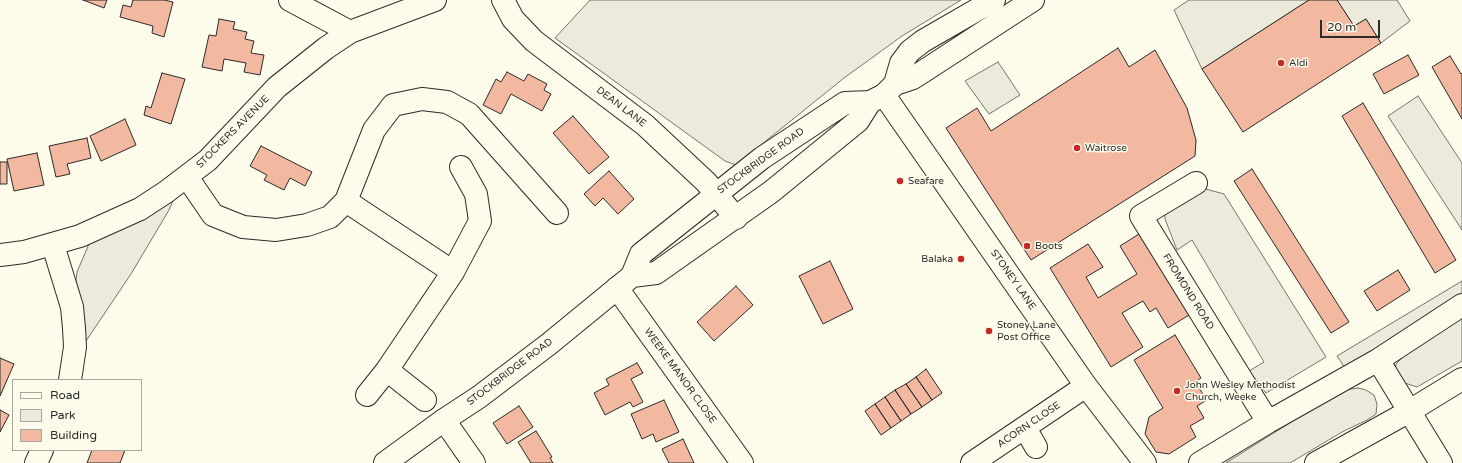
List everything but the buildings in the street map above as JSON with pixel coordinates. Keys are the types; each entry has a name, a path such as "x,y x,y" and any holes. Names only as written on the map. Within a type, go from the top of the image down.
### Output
{"street":[{"path":"290,0 350,32"},
{"name":"STOCKERS AVENUE","path":"0,255 24,252 80,236 140,209 187,177 208,160 277,87 326,48 350,32 435,0"},
{"name":"DEAN LANE","path":"503,0 513,19 534,41 646,125 706,182 736,218"},
{"name":"STOCKBRIDGE ROAD","path":"624,282 656,272 736,218 771,192 858,122 883,94 901,63 910,51 924,41 1033,0"},
{"name":"STOCKBRIDGE ROAD","path":"385,463 444,420 479,397 624,282 641,254 715,194 774,150 845,103 883,94"},
{"name":"STONEY LANE","path":"883,94 1086,386 1145,463"},
{"path":"187,177 213,214 243,227 276,230 307,225 330,217 346,201 374,130 393,106 422,99 447,102 469,114 557,213"},
{"path":"367,395 387,370 453,272 480,221 476,194 461,167"},
{"name":"FROMOND ROAD","path":"1196,183 1141,216 1268,422"},
{"path":"346,201 453,272"},
{"path":"53,244 72,307 74,321 75,347 70,379"},
{"name":"WEEKE MANOR CLOSE","path":"624,282 742,463"},
{"path":"1200,463 1268,422 1378,360 1462,305"},
{"path":"1378,360 1408,412 1441,463"},
{"path":"387,370 425,400"},
{"path":"1316,463 1408,412 1462,379"},
{"name":"ACORN CLOSE","path":"972,463 1086,386"},
{"path":"444,420 474,463"},
{"path":"1025,428 1036,447"},
{"path":"36,463 42,451"}],"green space":[{"path":"590,0 961,0 902,36 844,78 736,165 725,161 555,38"},
{"path":"1418,96 1462,163 1462,230 1388,116"},
{"path":"1202,188 1224,194 1326,357 1266,393 1249,371 1264,362 1192,240 1177,250 1165,219 1165,213"},
{"path":"175,196 169,210 131,274 86,341 82,304 76,281 77,272 92,237"},
{"path":"1462,281 1462,297 1345,368 1337,356"},
{"path":"1462,317 1462,361 1417,387 1399,381 1395,373 1396,364 1405,355"},
{"path":"1358,388 1366,390 1374,395 1377,404 1376,414 1367,420 1342,432 1290,463 1226,463 1334,395 1345,390"}],"shaded area":[{"path":"1189,0 1309,0 1202,69 1174,10"},
{"path":"1337,0 1397,0 1410,21 1381,43 1366,19 1354,26"},
{"path":"998,62 1020,95 989,114 965,81"}],"place":[{"name":"Aldi","path":"1281,63"},
{"name":"Waitrose","path":"1077,148"},
{"name":"Seafare","path":"900,181"},
{"name":"Boots","path":"1027,246"},
{"name":"Balaka","path":"961,259"},
{"name":"Stoney Lane Post Office","path":"989,331"},
{"name":"John Wesley Methodist Church, Weeke","path":"1177,391"}]}
